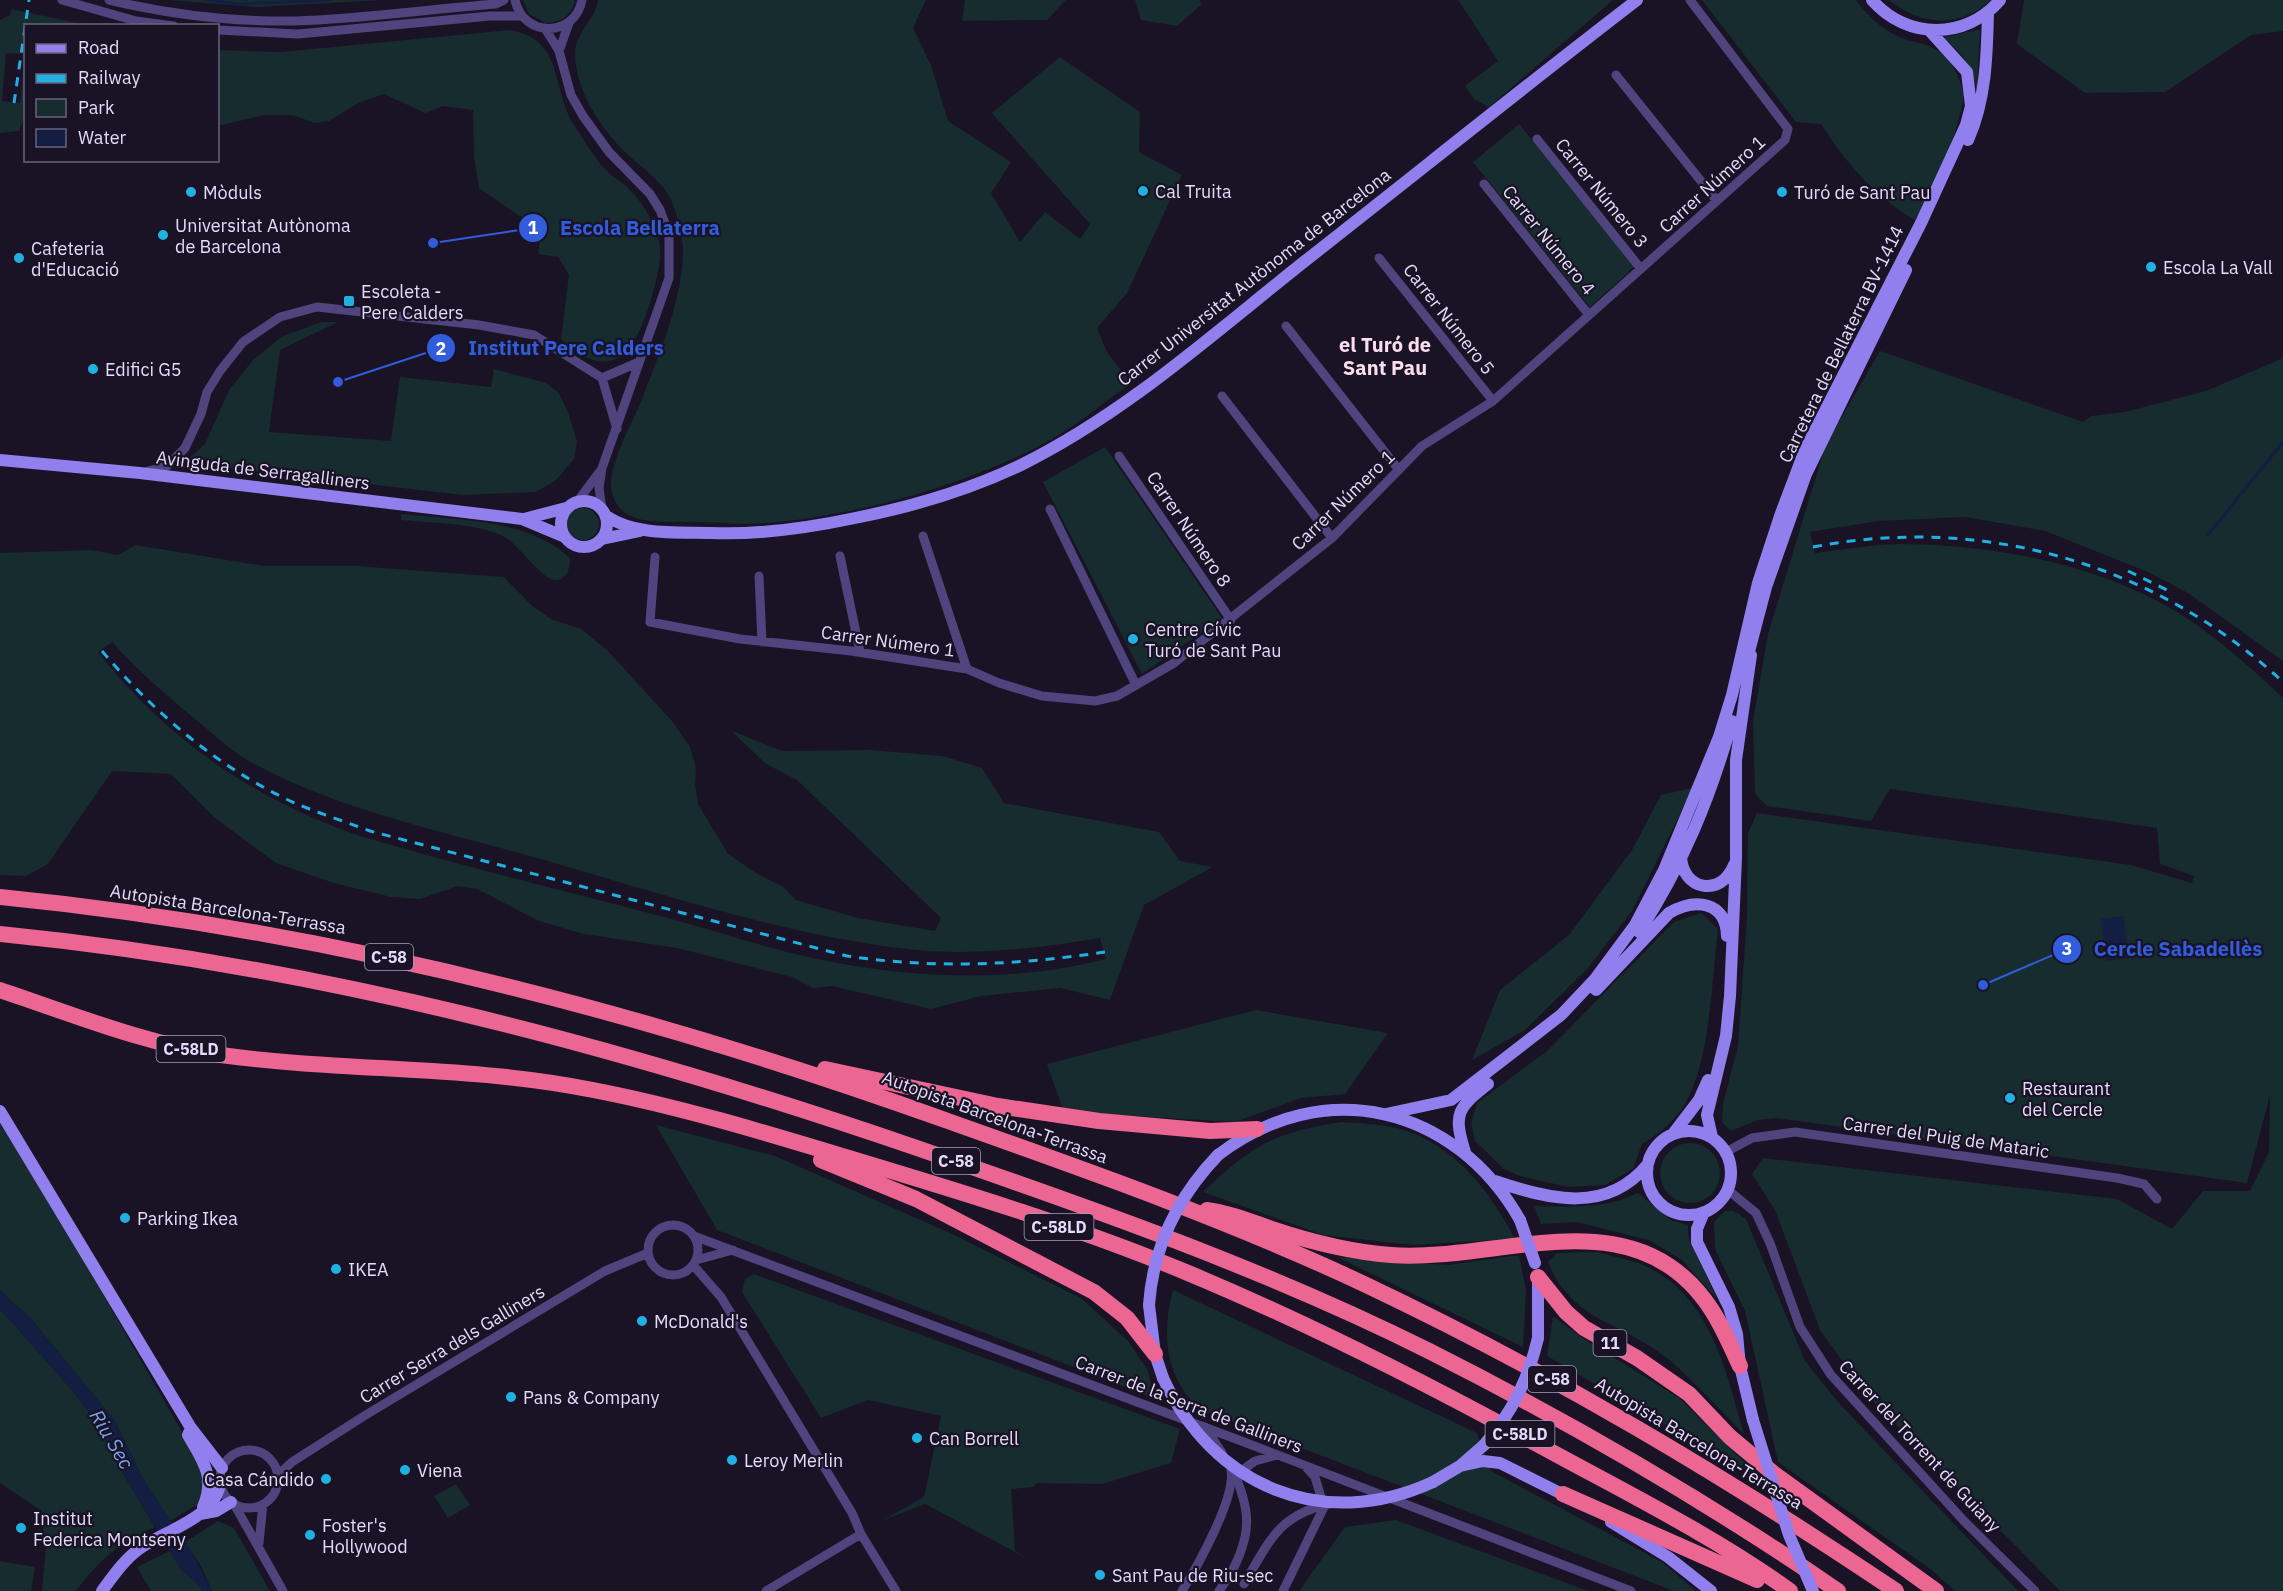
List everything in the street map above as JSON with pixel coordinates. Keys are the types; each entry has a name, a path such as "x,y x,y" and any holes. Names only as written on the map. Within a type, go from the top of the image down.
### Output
{"highway":[{"name":"Autopista Barcelona-Terrassa","path":"0,897 238,927 345,947 503,984 769,1058 1187,1208 1359,1282 1540,1372 1723,1477 1896,1591"},
{"name":"C-58","path":"0,934 97,944 236,964 497,1020 763,1096 1104,1212 1252,1272 1429,1351 1634,1462 1782,1553 1838,1591"},
{"name":"C-58LD","path":"0,990 119,1030 200,1051 289,1062 488,1075 588,1089 683,1109 937,1185 1126,1249 1282,1314 1466,1404 1622,1490 1790,1591"},
{"path":"769,1058 998,1106 1087,1120 1210,1131 1257,1129"},
{"path":"758,1131 795,1150 925,1204 1094,1292 1127,1318 1155,1354"},
{"path":"1187,1208 1229,1213 1323,1245 1393,1255 1441,1255 1566,1239 1614,1243 1658,1260 1672,1268 1696,1290 1711,1308 1740,1366"},
{"name":"11","path":"1537,1270 1566,1312 1584,1328 1656,1370 1689,1394 1730,1437 1773,1473 1936,1591"},
{"path":"1563,1494 1780,1591"}],"street":[{"path":"62,0 136,21 159,24"},
{"path":"109,0 137,7 201,15 295,21 496,4 504,0"},
{"path":"515,0 522,16 531,25 546,30 569,23"},
{"path":"559,51 564,29 578,13 582,0"},
{"name":"Carrer Universitat Autònoma de Barcelona","path":"604,513 617,524 644,530 740,535 821,526 913,506 1020,465 1089,426 1177,365 1449,146 1637,0"},
{"name":"Carrer Número 1","path":"655,557 650,622 762,642 860,652 967,669 999,683 1042,696 1095,701 1117,696 1174,663 1332,538 1422,446 1493,401 1785,140 1788,129 1690,0"},
{"path":"1872,0 1897,21 1929,30 1960,27 1988,12 2000,0"},
{"name":"Carretera de Bellaterra BV-1414","path":"1455,1105 1561,1015 1595,979 1635,925 1664,870 1704,774 1728,706 1758,583 1779,516 1805,450 1978,119 1984,86 1988,12"},
{"path":"219,30 298,34 490,16 522,16"},
{"path":"546,30 559,51 571,95 583,116 609,152 650,194 660,210 669,234 669,278 602,468 599,488 607,526 602,539 592,546 583,547 572,544 565,537 560,525 572,505 602,468"},
{"name":"Carretera de Bellaterra BV-1414","path":"1929,30 1966,72 1971,106 1950,171"},
{"path":"1616,75 1717,201"},
{"name":"Carrer Número 3","path":"1536,139 1641,269"},
{"name":"Carrer Número 4","path":"1484,184 1589,315"},
{"path":"1495,1181 1536,1195 1576,1199 1608,1194 1626,1186 1648,1164 1654,1151 1673,1134 1694,1108 1710,1077 1720,1036 1728,923 1736,858 1736,760 1753,642 1766,586 1806,474 1924,225"},
{"name":"Carrer Número 5","path":"1379,258 1493,401"},
{"path":"140,473 167,466 185,448 201,414 207,392 220,370 243,342 280,317 317,307 479,325 534,335 602,378 617,429"},
{"path":"1286,326 1399,470"},
{"path":"602,378 639,362"},
{"path":"1222,396 1332,538"},
{"name":"Carrer Número 8","path":"1119,456 1231,620"},
{"name":"Avinguda de Serragalliners","path":"0,460 140,473 522,519 565,537"},
{"path":"572,505 590,502 604,513"},
{"name":"Avinguda de Serragalliners","path":"522,519 572,505"},
{"path":"1050,509 1136,685"},
{"name":"Carrer Universitat Autònoma de Barcelona","path":"602,539 644,530"},
{"path":"923,536 967,669"},
{"path":"840,556 860,652"},
{"path":"759,576 762,642"},
{"name":"Carretera de Bellaterra BV-1414","path":"1596,990 1636,936 1682,862 1722,757 1753,642"},
{"name":"Carretera de Bellaterra BV-1414","path":"1728,706 1726,725 1705,790 1681,845 1682,862 1686,875 1696,883 1709,887 1719,885 1731,873 1736,858"},
{"name":"Carretera de Bellaterra BV-1414","path":"1386,1114 1455,1105 1475,1094 1564,1022 1669,913 1683,905 1700,903 1728,923"},
{"path":"1648,1164 1650,1187 1657,1200 1667,1209 1680,1214 1704,1212 1721,1200 1728,1190 1731,1176 1726,1152 1712,1137 1707,1115 1726,1036 1728,923"},
{"path":"1455,1105 1458,1131 1465,1152"},
{"path":"1219,1591 1241,1553 1248,1528 1244,1494 1232,1472 1187,1422 1163,1378 1155,1354 1149,1305 1154,1266 1162,1238 1176,1208 1201,1173 1218,1155 1257,1129 1286,1117 1320,1110 1347,1108 1386,1114 1426,1128 1465,1152 1495,1181 1520,1220 1537,1270 1538,1338 1524,1385 1506,1419 1484,1445 1460,1466 1433,1482 1393,1498 1355,1503 1332,1503 1286,1494 1232,1472"},
{"path":"0,1111 191,1428 222,1468"},
{"path":"1673,1134 1689,1131 1712,1137"},
{"name":"Carrer del Puig de Mataric","path":"1726,1152 1752,1138 1795,1132 2117,1178 2144,1184 2157,1199"},
{"name":"Carrer del Torrent de Guiany","path":"1728,1190 1756,1213 1770,1243 1800,1327 1831,1375 1964,1521 2035,1591"},
{"path":"1704,1212 1697,1229 1697,1242 1729,1307 1737,1334 1740,1366 1753,1420 1789,1535 1813,1591"},
{"path":"733,1250 694,1263 679,1274 666,1274 656,1269 648,1253 652,1237 668,1226 680,1226 694,1236 697,1244 694,1263 721,1297 852,1513 861,1534 896,1591"},
{"name":"Carrer de la Serra de Galliners","path":"694,1236 1205,1427 1631,1591"},
{"name":"Carrer Serra dels Galliners","path":"278,1475 292,1462 364,1416 605,1271 648,1253"},
{"path":"1182,1591 1208,1544 1232,1472 1205,1427"},
{"path":"191,1428 188,1435 206,1466 209,1479 210,1492 200,1514"},
{"path":"102,1591 118,1569 147,1545 200,1514 218,1496 222,1468 231,1456 243,1450 253,1450 271,1460 278,1475 276,1491 263,1504 249,1508 233,1503 216,1511 200,1514"},
{"path":"1232,1472 1255,1461 1277,1455"},
{"path":"1460,1466 1483,1461 1500,1463 1563,1494 1668,1557 1711,1591"},
{"path":"1283,1591 1322,1517 1324,1507 1322,1493 1315,1477 1305,1466"},
{"path":"220,1484 260,1546 283,1591"},
{"path":"1322,1517 1343,1501 1372,1492"},
{"path":"1241,1587 1280,1526 1301,1512 1332,1503"},
{"path":"260,1546 263,1504"},
{"path":"766,1591 861,1534"}],"green space":[{"path":"168,0 383,0 257,7"},
{"path":"523,0 575,0 574,6 565,17 546,23 529,14"},
{"path":"598,0 926,0 913,28 931,65 948,121 1011,162 991,193 1020,242 1045,212 1080,239 1090,224 992,113 1060,57 1140,112 1139,152 1182,175 1127,293 1097,328 1107,352 1131,383 1063,432 1008,461 941,487 871,506 835,514 757,524 654,521 633,517 624,512 612,493 612,472 669,325 679,287 683,249 677,217 667,193 625,152 598,120 580,82 576,68 576,47"},
{"path":"965,0 1066,0 1047,20 962,21"},
{"path":"1135,0 1200,0 1201,5 1177,26 1141,20"},
{"path":"1458,0 1613,0 1489,107 1474,99 1465,86 1498,61"},
{"path":"1702,0 1856,0 1888,31 1929,46 1944,55 1958,78 1963,92 1963,103 1946,157 1929,196 1915,220 1887,201 1862,178 1821,124 1796,122"},
{"path":"1889,0 1991,0 1966,16 1940,21 1914,15"},
{"path":"2024,0 2283,0 2283,31 2251,35 2165,92 2085,93 2017,44"},
{"path":"11,9 82,24 24,24 24,54 6,53 2,101 20,103 24,68 24,118 19,131 0,133 0,20 10,15"},
{"path":"1980,29 1977,92 1973,75 1966,61 1943,38"},
{"path":"510,30 527,35 540,43 554,67 567,111 574,125 602,165 642,204 658,237 659,269 651,300 645,319 629,348 619,357 608,361 594,360 579,353 561,339 569,275 558,257 538,254 541,231 479,188 474,156 473,110 443,106 425,113 384,94 360,102 329,121 314,123 293,115 265,115 219,126 219,50 281,52"},
{"path":"1519,124 1634,267 1590,307 1473,162"},
{"path":"321,322 338,322 280,350 269,432 391,441 400,377 491,387 494,369 546,383 559,393 569,415 577,442 574,459 556,480 536,492 463,495 184,463 205,444 229,390 253,360 281,337"},
{"path":"1880,351 2083,422 2091,416 2125,412 2206,391 2281,359 2283,354 2283,661 2188,593 2148,572 2045,531 1965,517 1878,521 1810,532 1815,553 1890,544 1936,545 2008,553 2078,569 2145,595 2177,612 2232,652 2283,698 2283,1591 2060,1591 1867,1395 1820,1330 1775,1210 1752,1174 1763,1158 2117,1199 2172,1229 2203,1191 2250,1191 2269,1152 2270,1095 2247,1183 1776,1118 1758,1120 1731,1131 1722,1122 1723,1104 1738,1046 1747,916 1748,833 1757,813 2131,865 2192,883 2194,876 2160,864 2157,828 1890,789 1871,821 1767,806 1755,794 1753,721 1768,634 1826,444"},
{"path":"1105,447 1222,618 1142,674 1043,482"},
{"path":"583,508 594,513 599,524 594,535 583,540 572,535 567,524 572,513"},
{"path":"401,514 490,523 533,535 553,545 570,558 568,570 562,579 554,580 543,574 511,542 496,533 455,524 401,520"},
{"path":"136,545 264,566 356,566 504,577 531,605 551,619 581,629 607,650 672,721 690,747 696,768 695,783 698,804 728,854 756,873 783,887 796,900 858,918 935,931 941,918 797,780 766,764 730,730 782,751 870,750 943,756 982,768 1004,803 1159,832 1180,861 1213,867 1144,905 1110,1000 1060,988 981,996 931,1009 832,986 813,988 792,977 677,948 584,934 539,921 477,889 458,886 420,899 391,897 334,883 276,863 215,818 171,774 112,771 48,864 26,876 0,875 0,553 91,550 118,555","holes":["112,642 169,697 243,757 315,792 384,816 757,921 804,932 898,948 949,952 1025,948 1100,938 1106,959 1028,973 988,975 909,973 830,962 360,836 285,805 216,764 183,739 153,713 98,652"]},
{"path":"1693,788 1632,911 1588,968 1525,1030 1472,1060 1500,990 1569,935 1632,850 1661,795"},
{"path":"1701,913 1718,929 1712,995 1700,1066 1681,1110 1666,1127 1642,1144 1633,1169 1605,1185 1568,1187 1520,1176 1504,1169 1475,1141 1471,1123 1477,1103 1547,1051 1674,922"},
{"path":"1256,1010 1388,1033 1345,1094 1301,1098 1235,1122 1064,1112 1047,1064"},
{"path":"1341,1122 1397,1128 1435,1145 1467,1170 1481,1186 1505,1220 1515,1239 1413,1245 1323,1235 1203,1192 1250,1152 1265,1144 1297,1131"},
{"path":"0,1124 43,1190 201,1465 205,1486 200,1503 170,1521 142,1477 115,1421 32,1320 0,1290"},
{"path":"656,1125 775,1156 948,1232 1081,1298 1128,1341 1148,1371 1154,1398 717,1230"},
{"path":"1690,1143 1707,1148 1715,1156 1720,1173 1715,1190 1707,1198 1690,1203 1673,1198 1665,1190 1660,1173 1665,1156 1673,1148"},
{"path":"1638,1193 1671,1220 1688,1225 1689,1239 1717,1299 1682,1260 1649,1240 1576,1222 1541,1224 1534,1206 1574,1207 1600,1204"},
{"path":"1725,1211 1734,1211 1746,1219 1805,1361 1838,1402 2018,1591 1955,1591 1929,1568 1778,1462 1745,1311 1715,1249 1714,1222"},
{"path":"1598,1252 1638,1263 1662,1275 1682,1292 1698,1312 1711,1335 1730,1384 1744,1434 1668,1359 1600,1319 1571,1297 1558,1282 1548,1262 1557,1253"},
{"path":"1519,1255 1526,1291 1523,1347 1337,1257 1448,1265"},
{"path":"754,1274 1180,1429 1171,1463 1102,1484 1036,1483 1034,1487 1011,1489 1015,1551 1032,1561 925,1504 881,1521 924,1497 941,1416 868,1400 821,1418 742,1292 745,1279"},
{"path":"1173,1290 1477,1433 1491,1471 1662,1562 1696,1591 1674,1591 1200,1409 1179,1383 1169,1354 1167,1322"},
{"path":"0,1309 73,1391 114,1448 119,1467 155,1527 111,1553 76,1591 42,1591 46,1546 40,1510 0,1483"},
{"path":"1553,1316 1581,1337 1679,1398 1749,1467 1755,1477 1547,1356"},
{"path":"456,1484 470,1505 448,1518 434,1496"},
{"path":"1396,1520 1588,1591 1299,1591 1345,1527"},
{"path":"218,1521 234,1528 270,1591 212,1591 201,1566 185,1542"},
{"path":"170,1551 180,1568 201,1587 201,1591 151,1591 137,1567"},
{"path":"0,1561 35,1567 31,1591 0,1591"}],"water":[{"path":"2123,916 2129,958 2107,961 2101,919"},
{"name":"Riu Sec","path":"0,1290 32,1320 115,1421 142,1477 191,1551 212,1591 201,1591 201,1587 180,1568 119,1467 114,1448 73,1391 0,1309"}],"waterway":[{"path":"208,0 238,4 329,0"},
{"path":"2208,535 2283,442"}],"railway":[{"path":"26,24 29,0"},
{"path":"14,103 24,34"},
{"path":"1813,547 1877,538 1941,538 2003,544 2064,558 2124,579 2180,606 2233,641 2283,682"},
{"path":"2128,571 2169,591"},
{"path":"102,651 144,697 167,718 242,775 297,804 370,831 847,956 912,963 976,964 1040,960 1105,952"}],"place":[{"name":"Cal Truita","path":"1143,191"},
{"name":"Mòduls","path":"191,192"},
{"name":"Turó de Sant Pau","path":"1782,192"},
{"name":"Universitat Autònoma de Barcelona","path":"163,235"},
{"name":"Escola Bellaterra","path":"433,243"},
{"name":"Cafeteria d'Educació","path":"19,258"},
{"name":"Escola La Vall","path":"2151,267"},
{"name":"Escoleta - Pere Calders","path":"349,301"},
{"name":"Edifici G5","path":"93,369"},
{"name":"Institut Pere Calders","path":"338,382"},
{"name":"Centre Cívic Turó de Sant Pau","path":"1133,639"},
{"name":"Cercle Sabadellès","path":"1983,985"},
{"name":"Restaurant del Cercle","path":"2010,1098"},
{"name":"Parking Ikea","path":"125,1218"},
{"name":"IKEA","path":"336,1269"},
{"name":"McDonald's","path":"642,1321"},
{"name":"Pans & Company","path":"511,1397"},
{"name":"Can Borrell","path":"917,1438"},
{"name":"Leroy Merlin","path":"732,1460"},
{"name":"Viena","path":"405,1470"},
{"name":"Casa Cándido","path":"326,1479"},
{"name":"Institut Federica Montseny","path":"21,1528"},
{"name":"Foster's Hollywood","path":"310,1535"},
{"name":"Sant Pau de Riu-sec","path":"1100,1575"}],"district":[{"name":"el Turó de Sant Pau","path":"1385,356"}]}
